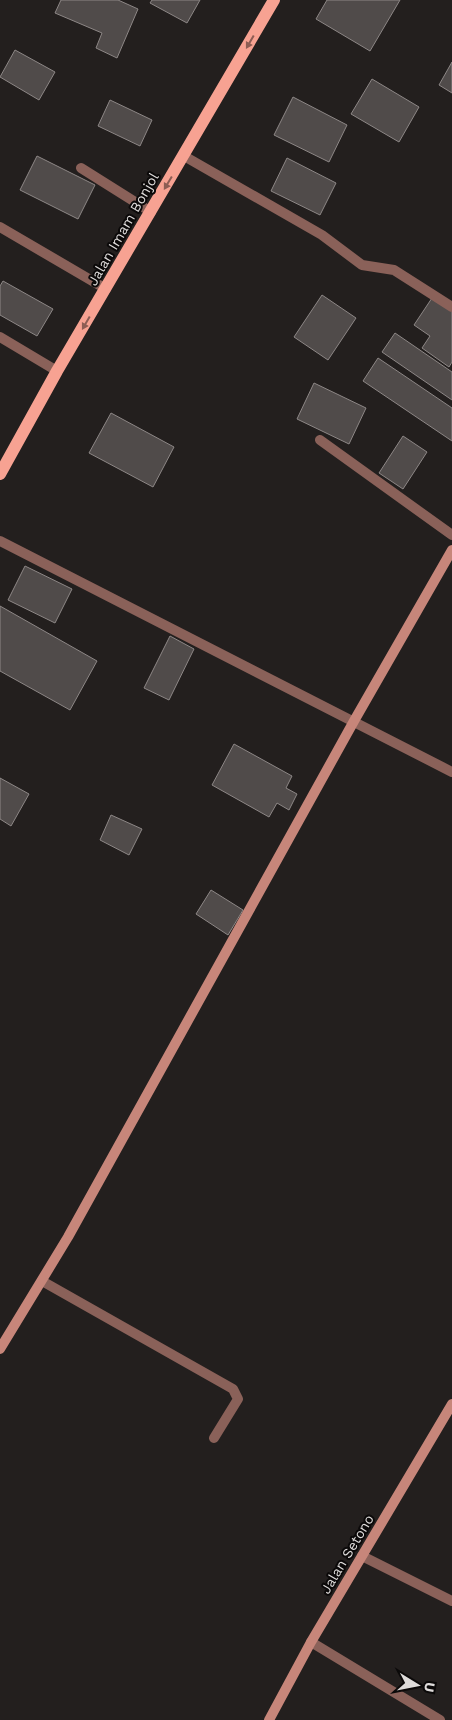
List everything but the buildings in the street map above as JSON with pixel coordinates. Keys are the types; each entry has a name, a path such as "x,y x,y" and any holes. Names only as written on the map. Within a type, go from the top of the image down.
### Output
{"main road":[{"name":"Jalan Imam Bonjol","path":"0,474 57,371 274,0"}],"street":[{"path":"184,156 322,235 362,265 394,270 452,307"},
{"path":"82,168 151,212"},
{"path":"0,227 106,288"},
{"path":"0,337 57,371"},
{"path":"320,440 452,535"},
{"path":"0,541 452,772"},
{"path":"0,1349 42,1282 354,721 452,550"},
{"path":"42,1282 233,1389 238,1398 214,1438"},
{"name":"Jalan Setono","path":"269,1720 311,1642 452,1404"},
{"path":"362,1556 452,1601"},
{"path":"311,1642 440,1720"}]}
